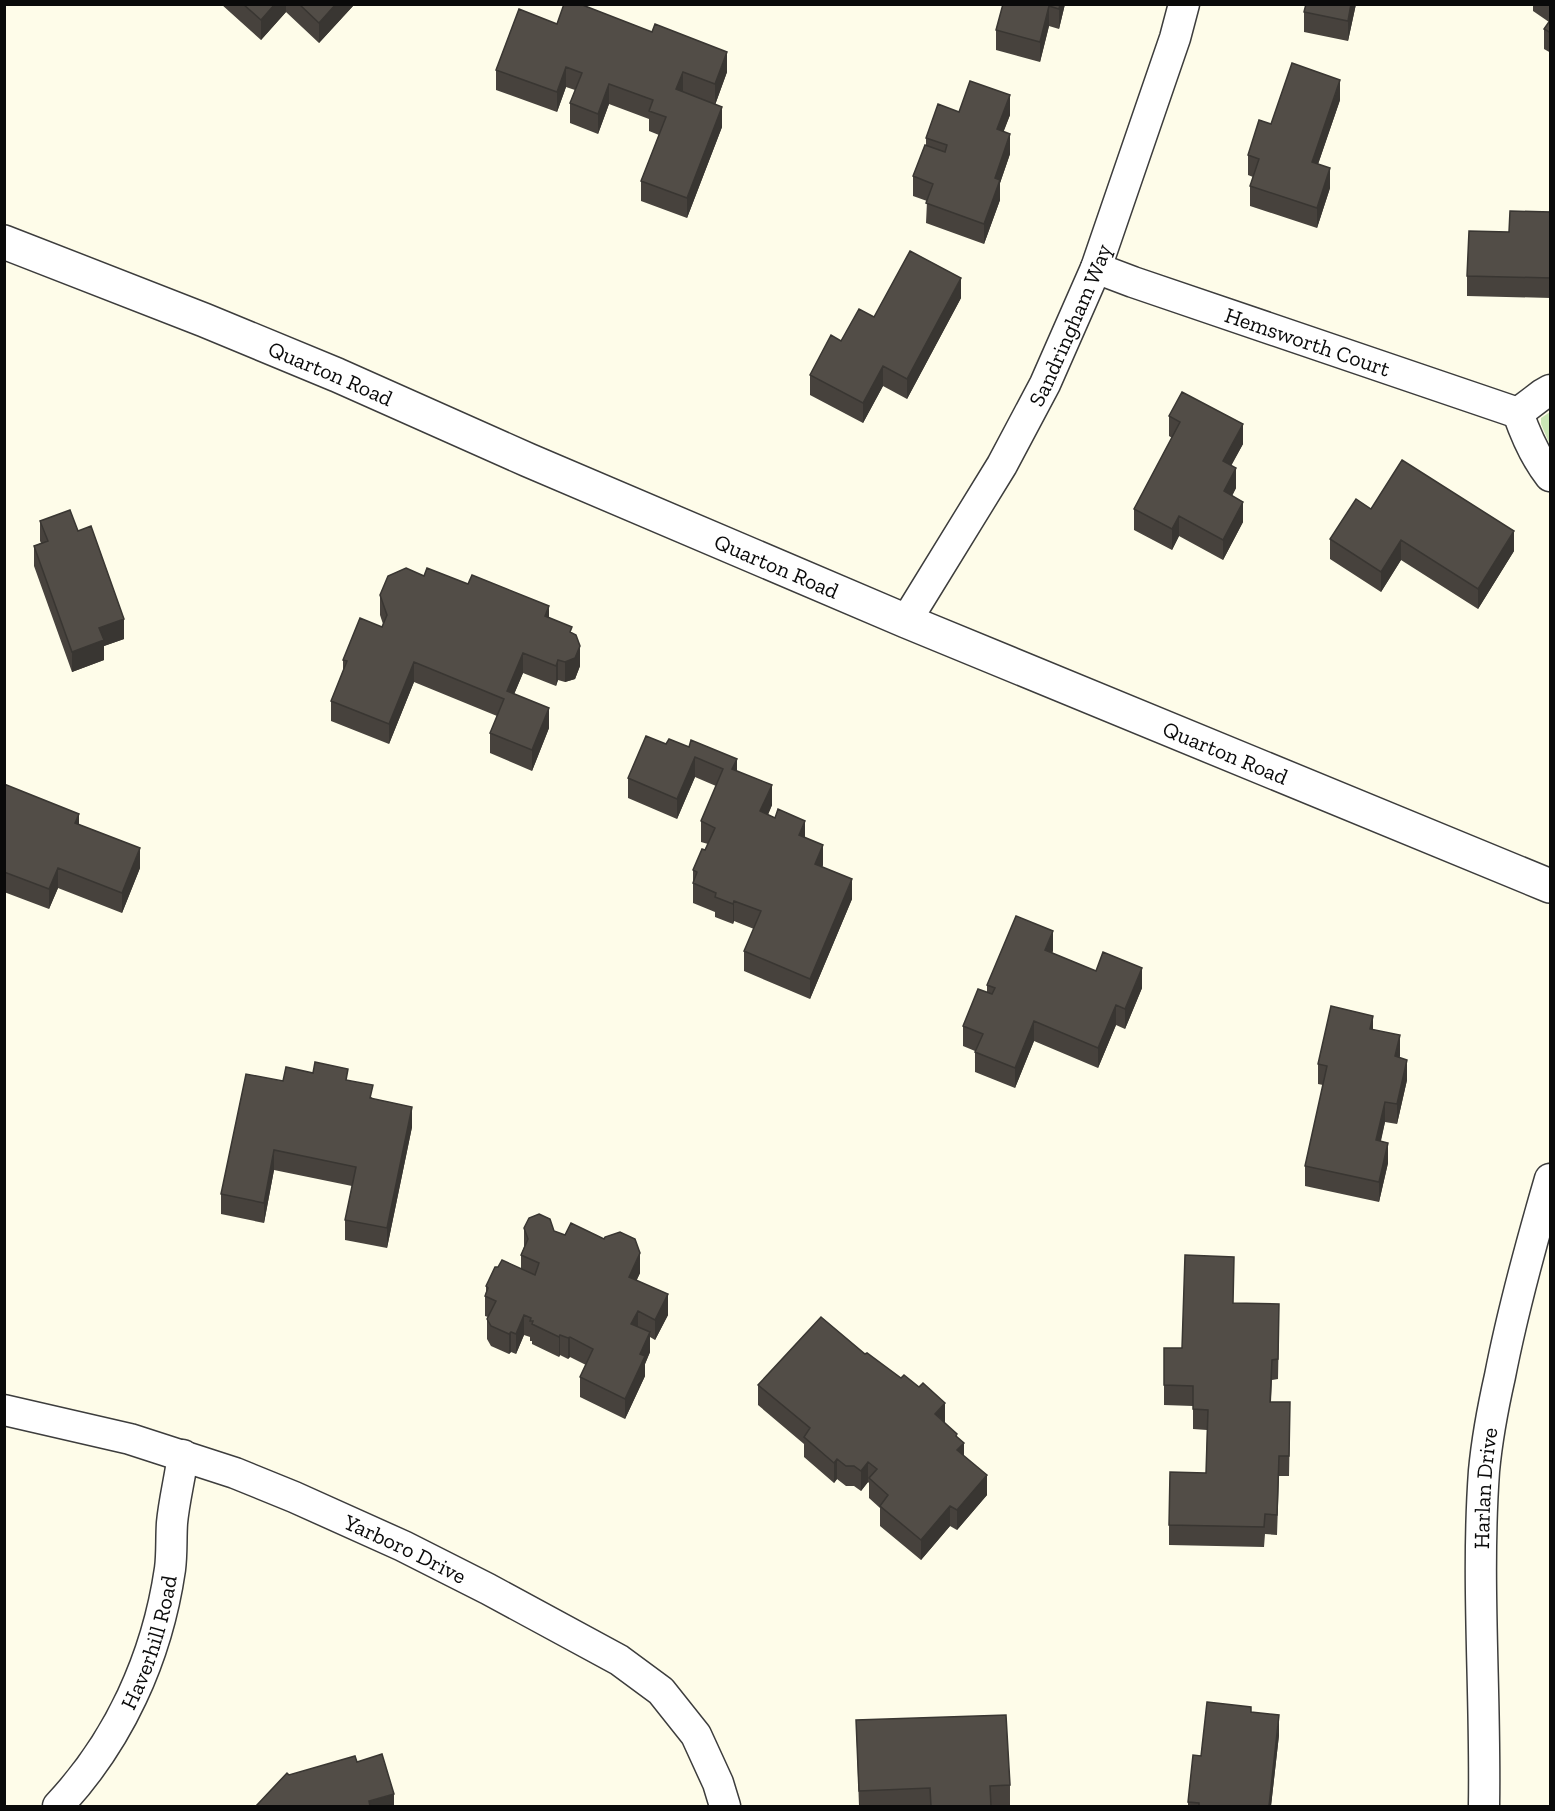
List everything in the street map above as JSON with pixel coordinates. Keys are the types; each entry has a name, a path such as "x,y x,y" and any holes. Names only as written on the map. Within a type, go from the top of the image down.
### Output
{"street":[{"name":"Sandringham Way","path":"906,621 1007,455 1045,384 1096,268 1175,39 1184,4"},
{"name":"Quarton Road","path":"4,242 337,375 528,460 906,621 1551,886"},
{"name":"Hemsworth Court","path":"1096,268 1518,413"},
{"path":"1551,390 1518,413 1535,455 1551,476"},
{"name":"Harlan Drive","path":"1484,1806 1484,1677 1480,1552 1485,1468 1493,1409 1509,1329 1525,1265 1551,1179"},
{"name":"Yarboro Drive","path":"4,1410 130,1439 235,1473 403,1546 619,1660 661,1691 696,1735 718,1783 725,1806"},
{"name":"Haverhill Road","path":"58,1806 103,1751 134,1696 150,1653 163,1608 171,1568 172,1522 183,1455"}],"green space":[{"path":"1550,412 1550,445 1541,424 1541,418"}],"building":[{"path":"243,4 275,4 261,20"},
{"path":"299,4 336,4 319,23"},
{"path":"564,4 580,4 652,32 655,24 727,52 715,84 683,72 676,89 722,107 687,198 641,181 666,117 649,111 653,100 609,84 598,114 570,103 582,73 566,67 557,92 496,70 519,9 557,24"},
{"path":"1003,4 1060,4 1059,9 1049,6 1040,42 996,30"},
{"path":"1306,4 1351,4 1348,21 1304,12"},
{"path":"1551,19 1551,33 1544,29"},
{"path":"1292,63 1340,80 1312,162 1330,168 1317,208 1250,186 1259,159 1248,155 1259,120 1271,124"},
{"path":"970,81 1010,95 997,129 1010,134 995,178 1000,180 984,224 926,203 933,184 913,176 925,145 945,152 947,145 926,138 938,104 959,112"},
{"path":"1510,211 1551,212 1551,278 1467,276 1469,231 1509,232"},
{"path":"910,251 961,278 907,379 883,366 863,403 810,375 831,335 841,341 859,309 874,317"},
{"path":"1182,392 1243,424 1223,461 1236,468 1224,491 1243,502 1223,540 1179,516 1172,529 1134,509 1180,422 1169,416"},
{"path":"1402,460 1514,531 1478,589 1401,540 1381,572 1330,539 1356,499 1371,509"},
{"path":"70,510 78,531 91,526 124,619 99,628 104,640 72,652 34,546 48,541 40,521"},
{"path":"406,568 424,576 427,568 468,584 472,575 549,606 545,616 572,627 570,632 576,635 580,646 575,658 565,662 558,660 556,666 523,653 507,691 549,708 532,750 490,733 504,699 414,662 389,724 331,701 347,661 343,660 360,618 382,627 387,615 380,595 388,576"},
{"path":"646,736 666,744 669,739 689,747 691,740 737,759 732,769 772,785 760,811 775,818 778,809 805,821 799,835 823,845 815,864 852,879 810,979 744,951 761,911 715,897 716,893 693,883 697,872 693,870 715,828 701,821 723,769 695,757 677,799 628,778"},
{"path":"4,784 79,814 75,823 140,848 122,893 58,868 49,889 4,872"},
{"path":"1016,916 1053,931 1045,950 1096,971 1103,952 1142,968 1125,1009 1116,1005 1098,1048 1034,1021 1015,1068 975,1052 983,1034 963,1026 978,989 992,994 995,988 987,985"},
{"path":"1331,1006 1373,1016 1370,1029 1400,1035 1395,1056 1407,1060 1397,1104 1385,1102 1376,1140 1388,1143 1379,1182 1305,1166 1327,1066 1318,1064"},
{"path":"315,1062 348,1069 346,1080 373,1085 370,1098 412,1107 387,1228 345,1220 356,1167 274,1150 264,1203 221,1194 246,1074 283,1081 286,1067 313,1073"},
{"path":"539,1214 550,1219 554,1231 565,1235 571,1223 604,1239 620,1232 635,1239 640,1253 629,1277 668,1294 655,1320 638,1311 631,1324 650,1332 640,1354 645,1356 625,1399 580,1377 593,1349 570,1337 560,1335 559,1337 532,1324 531,1318 524,1315 516,1334 511,1332 509,1334 491,1326 487,1319 496,1301 485,1296 488,1288 486,1286 495,1267 498,1267 502,1260 535,1275 539,1263 521,1255 528,1239 524,1228 529,1218"},
{"path":"1185,1255 1234,1257 1233,1303 1279,1304 1278,1359 1272,1360 1270,1402 1290,1402 1289,1456 1279,1456 1277,1515 1265,1514 1264,1527 1169,1525 1170,1472 1206,1473 1208,1410 1193,1409 1193,1386 1164,1385 1164,1348 1182,1348"},
{"path":"821,1317 865,1354 867,1353 901,1378 904,1375 919,1387 923,1383 945,1403 935,1414 964,1443 957,1450 987,1475 957,1510 950,1506 921,1540 880,1506 888,1495 869,1478 877,1469 868,1462 861,1471 854,1466 846,1466 837,1459 834,1463 804,1437 810,1428 758,1385"},
{"path":"1207,1702 1251,1707 1251,1712 1279,1715 1269,1806 1199,1806 1199,1803 1188,1802 1193,1755 1201,1756"},
{"path":"1006,1715 1010,1785 990,1786 991,1806 931,1806 930,1788 859,1791 856,1720"},
{"path":"382,1754 394,1794 369,1801 370,1806 256,1806 287,1773 289,1775 355,1756 357,1762"}]}
